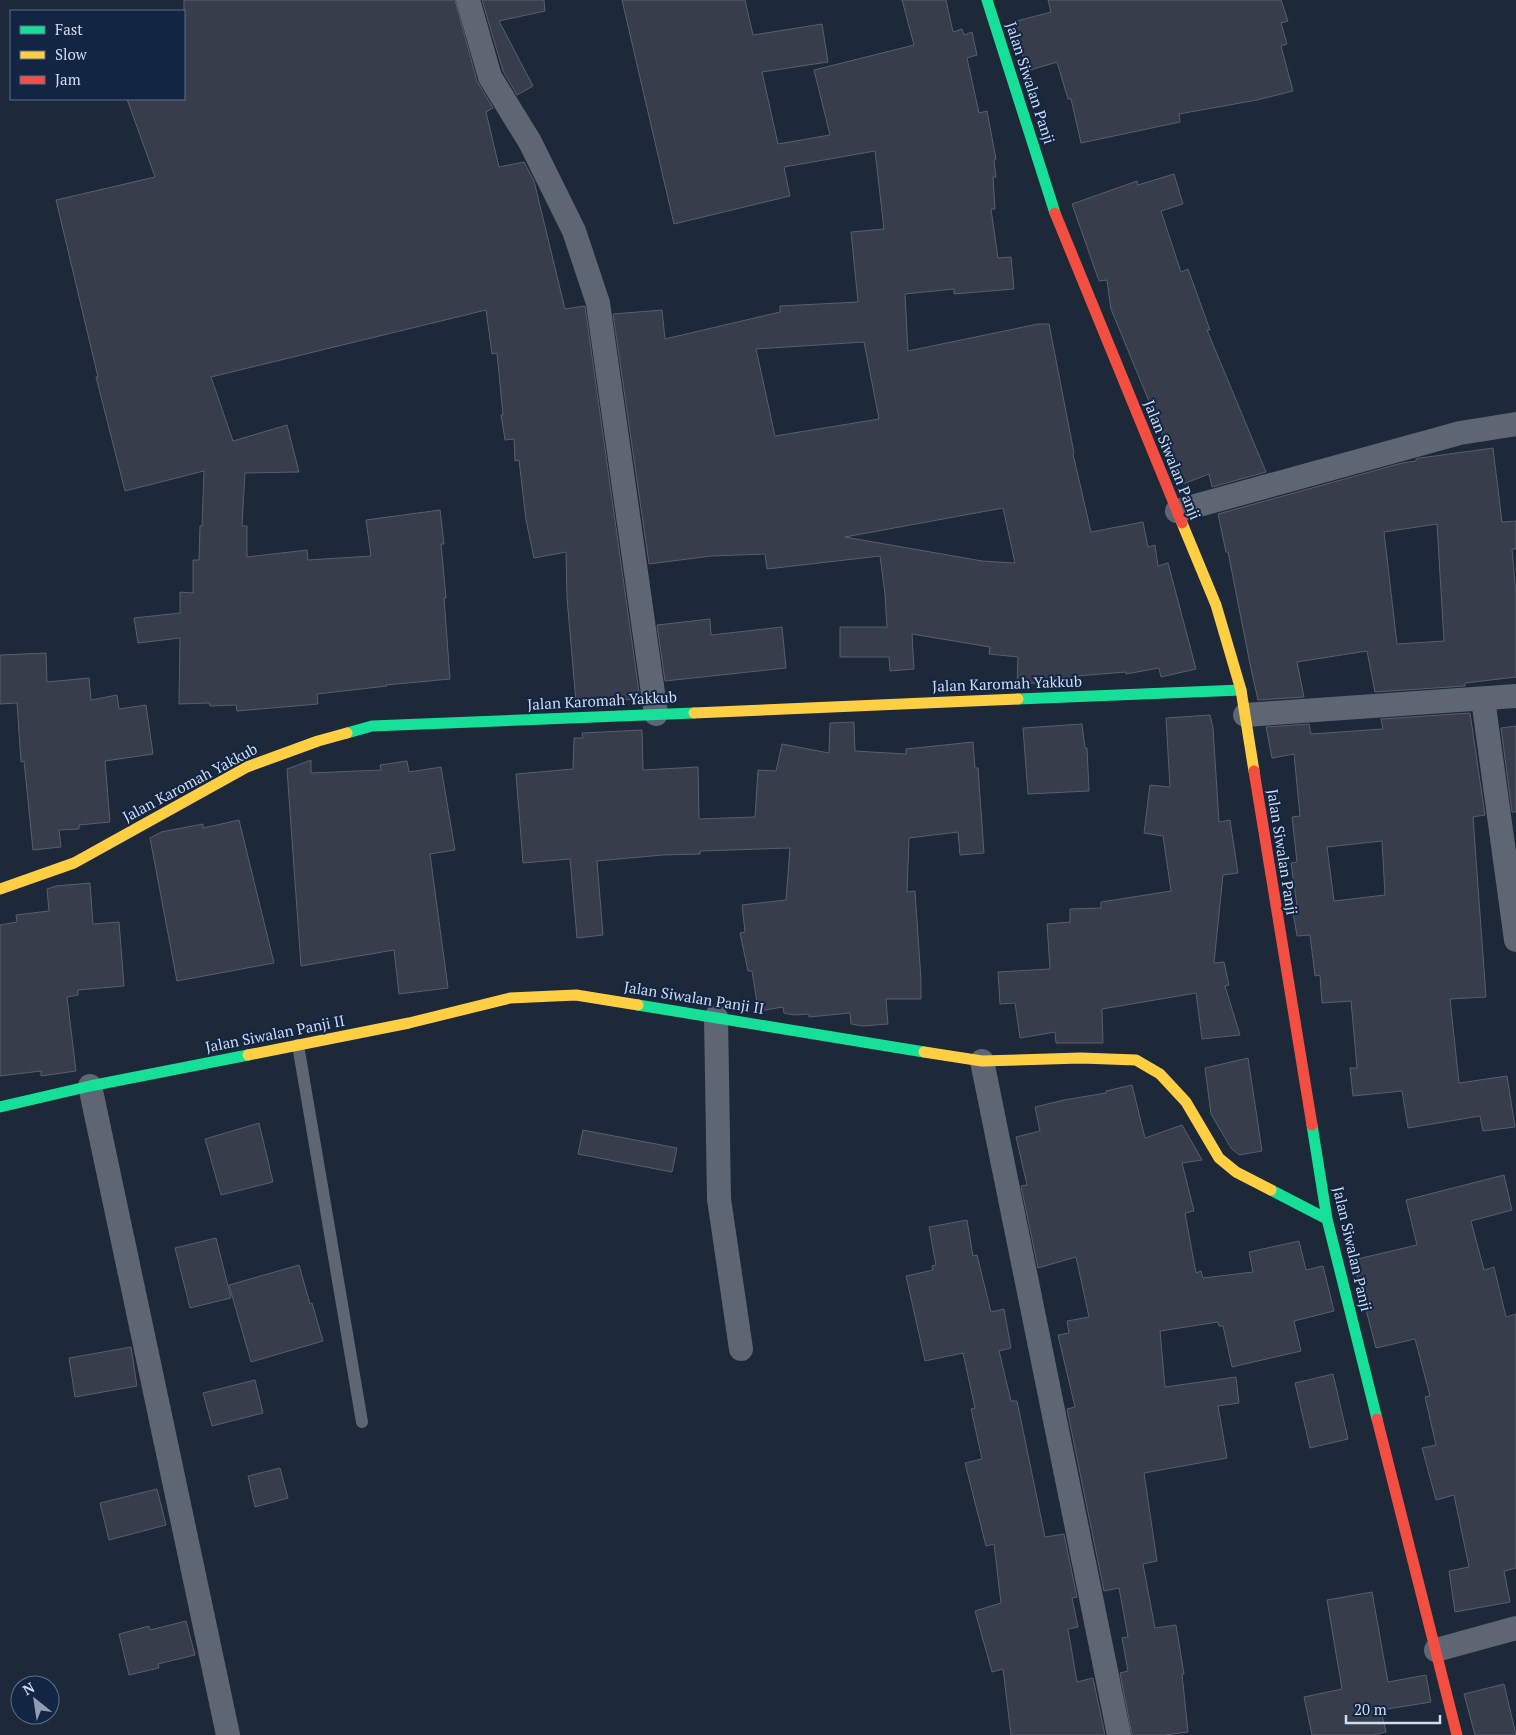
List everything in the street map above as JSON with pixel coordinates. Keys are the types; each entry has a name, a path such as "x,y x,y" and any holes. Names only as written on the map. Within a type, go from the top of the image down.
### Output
{"street":[{"path":"468,0 490,77 530,142 574,231 598,303 656,714"},
{"name":"Jalan Siwalan Panji","path":"988,0 1059,224 1216,605 1241,690 1327,1219 1457,1735"},
{"path":"1177,511 1460,433 1516,424"},
{"name":"Jalan Karomah Yakkub","path":"0,889 74,863 247,767 318,740 372,726 1241,690"},
{"path":"1245,715 1516,696"},
{"path":"1483,699 1509,842 1516,940"},
{"name":"Jalan Siwalan Panji II","path":"0,1107 90,1086 409,1023 510,998 576,995 982,1061 1080,1058 1136,1060 1160,1074 1186,1102 1219,1158 1227,1166 1327,1219"},
{"path":"716,1017 719,1199 741,1349"},
{"path":"982,1061 1119,1735"},
{"path":"90,1086 228,1735"},
{"path":"1436,1650 1516,1628"}],"lane":[{"path":"298,1045 362,1422"}],"building":[{"path":"184,0 455,0 477,81 493,108 486,112 499,167 524,162 534,181 565,309 585,306 640,699 576,702 567,598 566,552 534,558 526,520 519,460 515,461 514,439 505,440 501,415 503,415 497,353 492,354 486,310 211,377 233,441 287,425 299,472 245,473 242,526 247,526 247,557 307,550 308,560 371,556 366,520 440,510 444,544 441,544 450,679 317,694 318,704 237,711 236,705 210,706 209,703 179,704 180,638 138,643 134,618 180,613 180,592 193,593 193,560 199,560 204,471 125,491 96,377 98,377 56,200 155,177 127,100 185,100"},
{"path":"482,0 544,0 545,11 499,21 533,86 517,95 503,71"},
{"path":"622,0 745,0 753,35 822,24 828,62 762,72 778,144 830,135 814,70 914,45 902,0 946,0 953,32 962,29 964,35 972,32 977,55 967,58 979,113 987,111 996,159 994,160 996,177 993,177 995,209 991,209 998,258 1011,257 1014,289 954,294 954,289 905,294 908,351 1038,324 1049,324 1073,454 1091,532 1143,522 1148,547 1155,545 1158,566 1168,563 1196,669 1161,677 1159,668 1126,674 1126,672 1077,676 1077,681 1017,684 1018,657 989,654 990,647 912,634 914,669 890,671 889,657 840,657 840,627 887,627 880,556 767,569 765,554 711,556 649,564 613,314 662,310 665,339 780,312 780,306 858,302 851,232 884,229 875,151 784,167 790,196 674,224","holes":["864,342 879,419 775,436 756,349","1003,508 1015,563 982,561 845,537"]},
{"path":"1048,0 1281,0 1288,21 1281,23 1287,44 1281,46 1293,91 1257,100 1179,114 1180,122 1081,143 1071,99 1068,99 1057,62 1027,71 1013,22 1051,12"},
{"path":"1174,174 1183,204 1161,211 1181,272 1188,269 1210,330 1207,330 1266,472 1212,487 1209,474 1183,484 1111,309 1107,280 1099,281 1072,204 1137,181 1138,185"},
{"path":"1493,448 1502,522 1516,521 1516,549 1512,549 1516,594 1516,677 1465,683 1465,686 1375,692 1367,651 1297,662 1304,697 1258,700 1228,552 1226,552 1218,514 1402,463 1416,461 1416,459","holes":["1437,524 1444,641 1397,644 1384,532"]},
{"path":"710,619 711,635 782,627 786,668 665,681 657,625"},
{"path":"46,653 47,682 89,678 91,700 117,695 119,709 146,705 153,754 105,761 110,822 79,825 79,829 59,830 61,847 33,850 24,761 21,762 17,703 0,704 0,655"},
{"path":"1470,713 1485,815 1473,817 1486,997 1450,999 1459,1083 1507,1076 1515,1127 1483,1131 1480,1116 1408,1128 1402,1091 1353,1096 1350,1068 1357,1068 1351,1001 1322,1003 1320,975 1315,976 1310,935 1297,936 1292,906 1297,906 1291,863 1297,862 1292,817 1300,816 1294,754 1272,758 1266,727 1309,724 1311,734 1383,729 1381,719","holes":["1382,841 1385,895 1334,901 1327,847"]},
{"path":"1210,715 1213,728 1219,822 1230,820 1238,873 1223,875 1214,963 1224,962 1229,985 1225,986 1240,1035 1202,1039 1196,993 1102,1009 1103,1043 1056,1043 1055,1032 1020,1038 1015,1003 1000,1004 998,972 1050,969 1047,924 1070,922 1070,909 1101,908 1101,902 1171,891 1163,836 1144,833 1150,785 1170,787 1166,718"},
{"path":"854,722 855,751 906,754 906,749 973,742 975,768 978,768 984,853 960,855 958,832 909,838 907,892 915,891 921,999 886,999 888,1024 863,1026 851,1024 850,1013 809,1017 809,1014 794,1015 784,1013 783,1007 765,1010 758,1009 752,971 748,971 740,933 745,932 742,905 786,900 790,848 700,851 700,854 662,855 597,861 603,935 577,938 570,859 523,863 516,774 573,769 574,738 583,738 582,733 642,730 643,770 698,767 699,819 755,817 758,770 776,771 782,744 829,753 830,723"},
{"path":"1082,724 1085,748 1087,748 1089,791 1028,794 1023,728"},
{"path":"1516,726 1516,812 1512,812 1501,728"},
{"path":"311,760 311,773 381,770 380,765 407,761 409,772 441,767 455,850 430,854 448,988 399,994 394,950 301,966 287,769"},
{"path":"239,820 274,963 177,981 150,838 161,832 203,824 203,828"},
{"path":"90,883 93,924 119,922 124,986 78,990 78,995 67,997 76,1071 41,1076 41,1071 0,1076 0,925 17,922 16,915 49,911 47,889 56,886"},
{"path":"1248,1058 1262,1151 1239,1155 1231,1148 1211,1114 1205,1068"},
{"path":"1132,1085 1145,1138 1182,1125 1202,1160 1182,1163 1194,1211 1185,1213 1196,1273 1201,1271 1203,1278 1253,1272 1249,1252 1299,1241 1306,1270 1323,1266 1334,1311 1294,1321 1301,1351 1232,1367 1223,1326 1219,1326 1218,1322 1160,1331 1165,1387 1236,1377 1239,1403 1218,1406 1227,1458 1144,1473 1157,1561 1143,1564 1155,1628 1176,1625 1184,1674 1182,1674 1188,1732 1164,1735 1132,1735 1120,1673 1128,1671 1122,1638 1128,1637 1119,1588 1104,1591 1067,1409 1075,1407 1058,1335 1069,1333 1067,1321 1089,1317 1076,1257 1038,1268 1021,1186 1027,1185 1016,1137 1040,1131 1035,1107 1106,1093 1106,1091"},
{"path":"259,1123 273,1182 221,1195 205,1139"},
{"path":"583,1130 677,1148 672,1172 578,1154"},
{"path":"1504,1175 1512,1210 1471,1221 1484,1270 1494,1267 1506,1317 1516,1314 1516,1568 1504,1571 1510,1602 1455,1612 1449,1571 1469,1567 1454,1495 1436,1500 1422,1448 1436,1445 1425,1397 1430,1396 1415,1339 1376,1348 1353,1260 1417,1245 1406,1200"},
{"path":"967,1220 973,1256 977,1255 991,1312 1004,1309 1011,1348 999,1351 1011,1401 1017,1401 1045,1537 1064,1534 1077,1597 1072,1598 1078,1627 1068,1629 1077,1682 1093,1678 1105,1735 1011,1735 1003,1669 992,1672 975,1611 1001,1603 994,1544 986,1546 965,1463 982,1459 971,1409 975,1408 963,1353 925,1361 906,1276 933,1270 932,1266 936,1265 929,1227"},
{"path":"216,1238 231,1298 190,1308 175,1248"},
{"path":"299,1265 323,1341 251,1362 229,1285"},
{"path":"131,1347 137,1386 75,1397 69,1358"},
{"path":"1333,1374 1348,1439 1310,1448 1295,1383"},
{"path":"255,1380 263,1413 212,1426 203,1393"},
{"path":"280,1468 288,1498 255,1507 248,1476"},
{"path":"157,1489 166,1525 109,1540 100,1503"},
{"path":"1372,1592 1388,1682 1426,1675 1431,1702 1381,1710 1386,1732 1373,1735 1312,1735 1304,1697 1342,1689 1327,1600"},
{"path":"186,1621 195,1655 158,1664 159,1668 129,1675 119,1634 149,1626 150,1630"},
{"path":"1504,1684 1516,1735 1475,1735 1464,1694"}],"traffic: fast":[{"path":"987,0 1055,213"},
{"path":"1018,699 1241,690"},
{"path":"347,733 372,726 694,713"},
{"path":"638,1005 924,1052"},
{"path":"0,1107 90,1086 248,1055"},
{"path":"1312,1125 1327,1219 1377,1419"},
{"path":"1271,1190 1327,1219"}],"traffic: slow":[{"path":"1182,523 1216,605 1241,690 1254,771"},
{"path":"694,713 1018,699"},
{"path":"0,889 74,863 247,767 318,741 347,733"},
{"path":"248,1055 409,1023 510,998 576,995 638,1005"},
{"path":"924,1052 982,1061 1081,1058 1136,1060 1160,1074 1186,1102 1219,1158 1236,1172 1271,1190"}],"traffic: jam":[{"path":"1055,213 1182,523"},
{"path":"1254,771 1312,1125"},
{"path":"1377,1419 1457,1735"}]}
